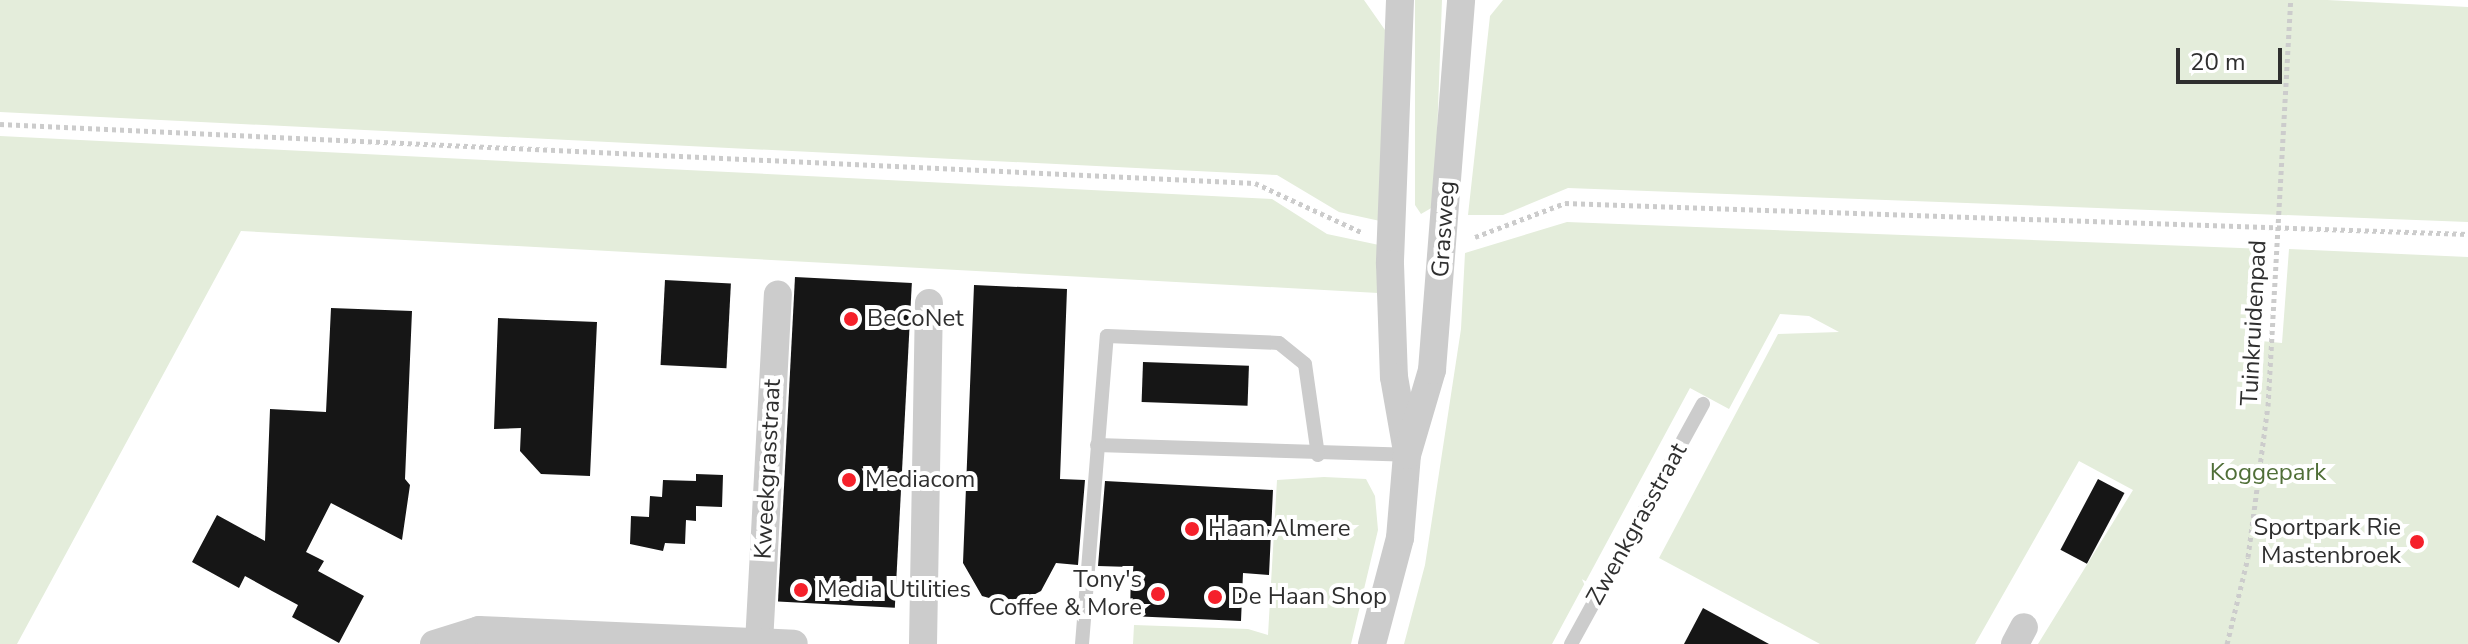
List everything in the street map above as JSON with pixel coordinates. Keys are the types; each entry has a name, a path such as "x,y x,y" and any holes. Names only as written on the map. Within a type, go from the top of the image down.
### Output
{"street":[{"name":"Grasweg","path":"1400,0 1392,234 1394,377 1407,455"},
{"name":"Grasweg","path":"1372,644 1400,538 1407,455 1432,370 1461,0"},
{"name":"Kweekgrasstraat","path":"759,643 778,295"},
{"path":"923,644 929,303"},
{"path":"434,644 441,637 479,630 794,644"}],"lane":[{"path":"1082,644 1107,336 1279,343 1305,364 1318,455"},
{"name":"Zwenkgrasstraat","path":"1571,644 1703,404"},
{"path":"1097,445 1318,455 1407,455"}],"path":[{"name":"Tuinkruidenpad","path":"2227,644 2248,557 2268,406 2291,0"},
{"path":"0,124 1255,183 1350,231 1392,234"},
{"path":"1444,237 1470,239 1565,203 2468,234"}],"green space":[{"path":"0,0 1364,0 1385,30 1380,221 1339,212 1277,175 0,112"},
{"path":"1415,0 1442,0 1435,191 1433,207 1421,214 1415,205"},
{"path":"1503,0 2327,0 2468,7 2468,222 1568,188 1503,215 1468,215 1490,16"},
{"path":"0,136 1272,199 1327,234 1379,245 1378,293 241,231 17,644 0,644"},
{"name":"Koggepark","path":"1567,222 2266,249 2261,341 2282,343 2289,249 2468,257 2468,644 2038,644 2133,490 2079,461 1975,644 1820,644 1659,558 1778,334 1839,332 1809,316 1780,314 1729,409 1690,388 1552,644 1404,644 1425,565 1461,329 1465,253"},
{"path":"1324,477 1366,479 1375,496 1378,530 1351,644 1133,644 1134,625 1248,629 1268,635 1277,480"}],"building":[{"path":"795,277 912,283 895,608 778,602"},
{"path":"665,280 731,283 726,368 661,365"},
{"path":"974,285 1067,289 1060,479 1085,480 1078,565 1056,563 1041,591 1014,605 982,596 963,563"},
{"path":"331,308 412,311 405,479 410,485 402,540 331,503 306,552 324,561 318,571 364,596 339,643 292,617 298,605 245,576 239,588 192,562 217,515 265,541 270,409 326,412"},
{"path":"498,318 597,322 590,476 541,474 520,451 521,428 494,429"},
{"path":"1143,362 1249,366 1248,406 1142,402"},
{"path":"696,474 723,475 722,507 696,506 696,521 686,520 685,544 665,543 663,551 630,544 631,516 649,517 650,496 662,497 663,480 696,481"},
{"path":"2098,479 2124,493 2087,564 2060,550"},
{"path":"1105,481 1273,490 1269,575 1243,573 1241,621 1130,616 1131,567 1098,566"},
{"path":"1703,608 1769,644 1684,644"}],"place":[{"name":"BeCoNet","path":"851,319"},
{"name":"Mediacom","path":"849,480"},
{"name":"Haan Almere","path":"1192,529"},
{"name":"Sportpark Rie Mastenbroek","path":"2417,542"},
{"name":"Media Utilities","path":"801,590"},
{"name":"Tony's Coffee & More","path":"1158,594"},
{"name":"De Haan Shop","path":"1215,597"}]}
